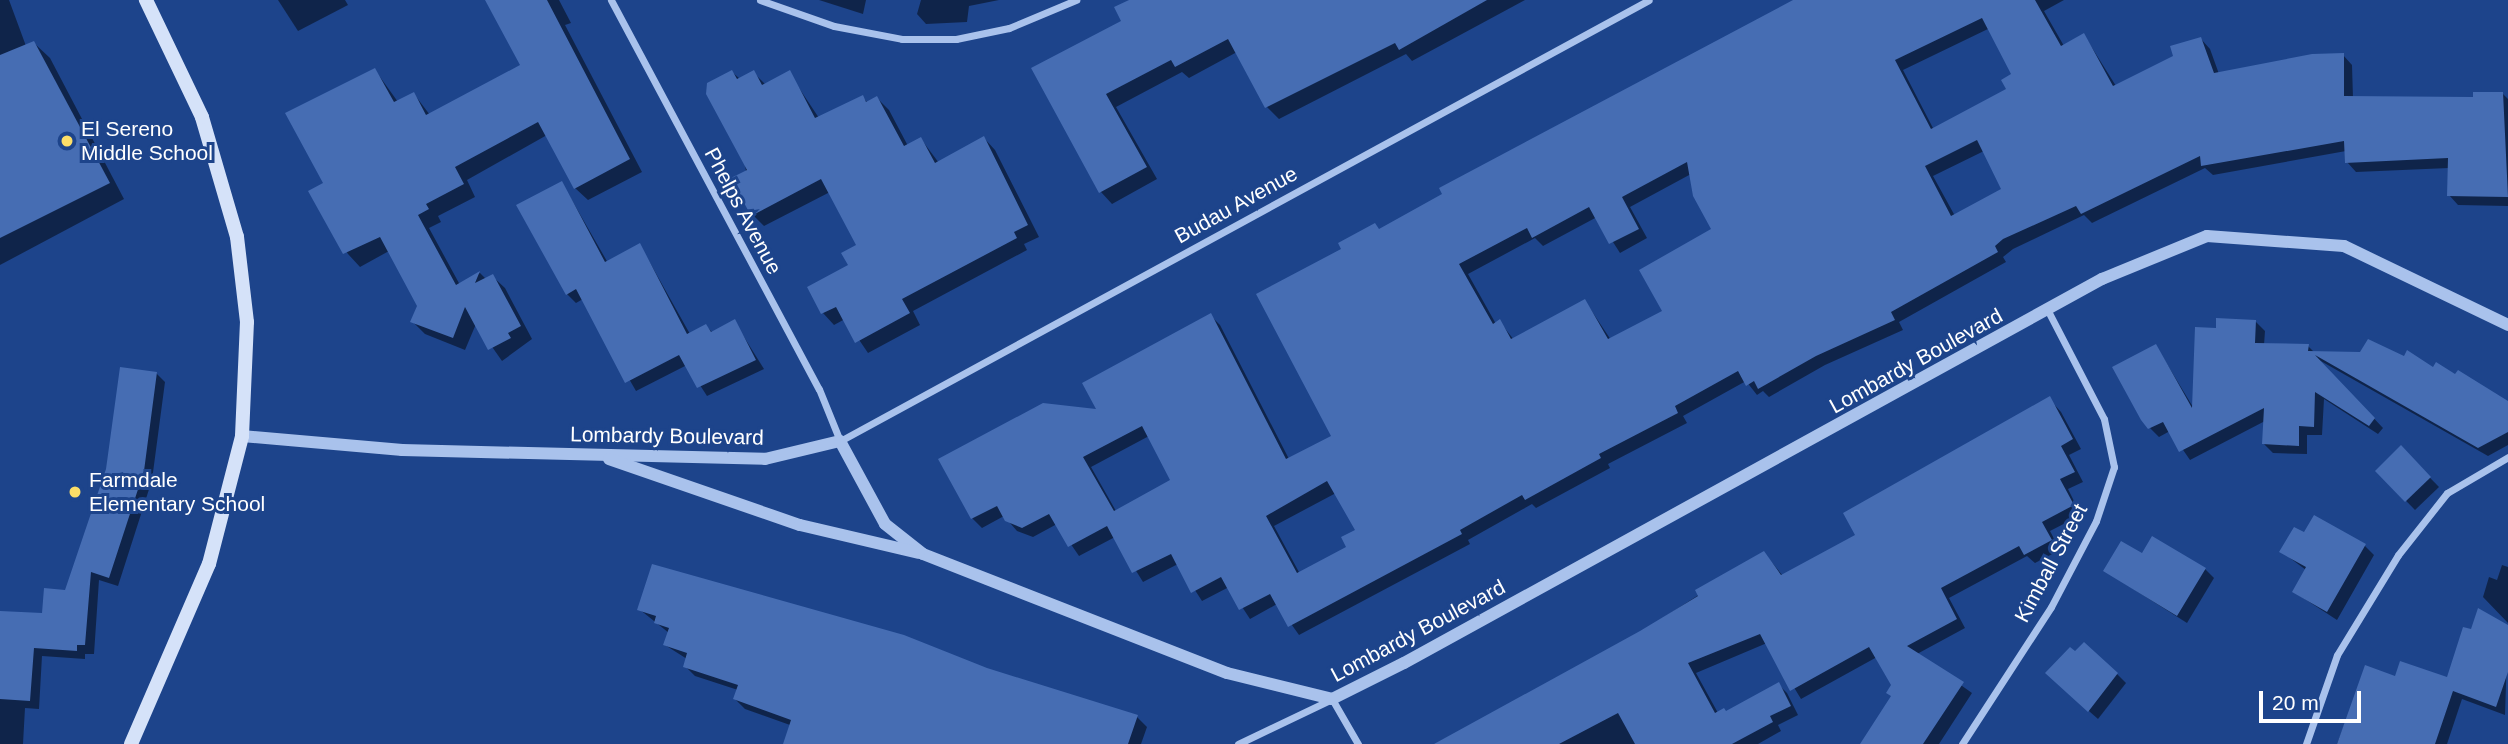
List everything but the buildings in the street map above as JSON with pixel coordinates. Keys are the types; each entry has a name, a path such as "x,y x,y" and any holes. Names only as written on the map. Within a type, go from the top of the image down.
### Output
{"main road":[{"path":"131,744 209,564 242,436 247,321 237,237 202,117 146,0"}],"street":[{"name":"Phelps Avenue","path":"611,0 818,389 840,441"},
{"path":"760,0 834,26 902,39 956,39 1009,28 1076,0"},
{"name":"Budau Avenue","path":"840,441 1649,0"},
{"name":"Lombardy Boulevard","path":"242,436 402,450 765,459 840,441 885,524 923,554 1227,673 1332,699 2048,311 2102,279 2207,236 2344,246 2508,325"},
{"name":"Kimball Street","path":"1962,744 2051,607 2096,521 2114,467 2104,419 2048,311"},
{"path":"597,455 800,526 923,554"},
{"path":"2306,744 2337,655 2398,555 2447,493 2508,457"},
{"path":"1238,744 1332,699 1358,744"}],"place":[{"name":"El Sereno Middle School","path":"67,141"},
{"name":"Farmdale Elementary School","path":"75,492"}]}
